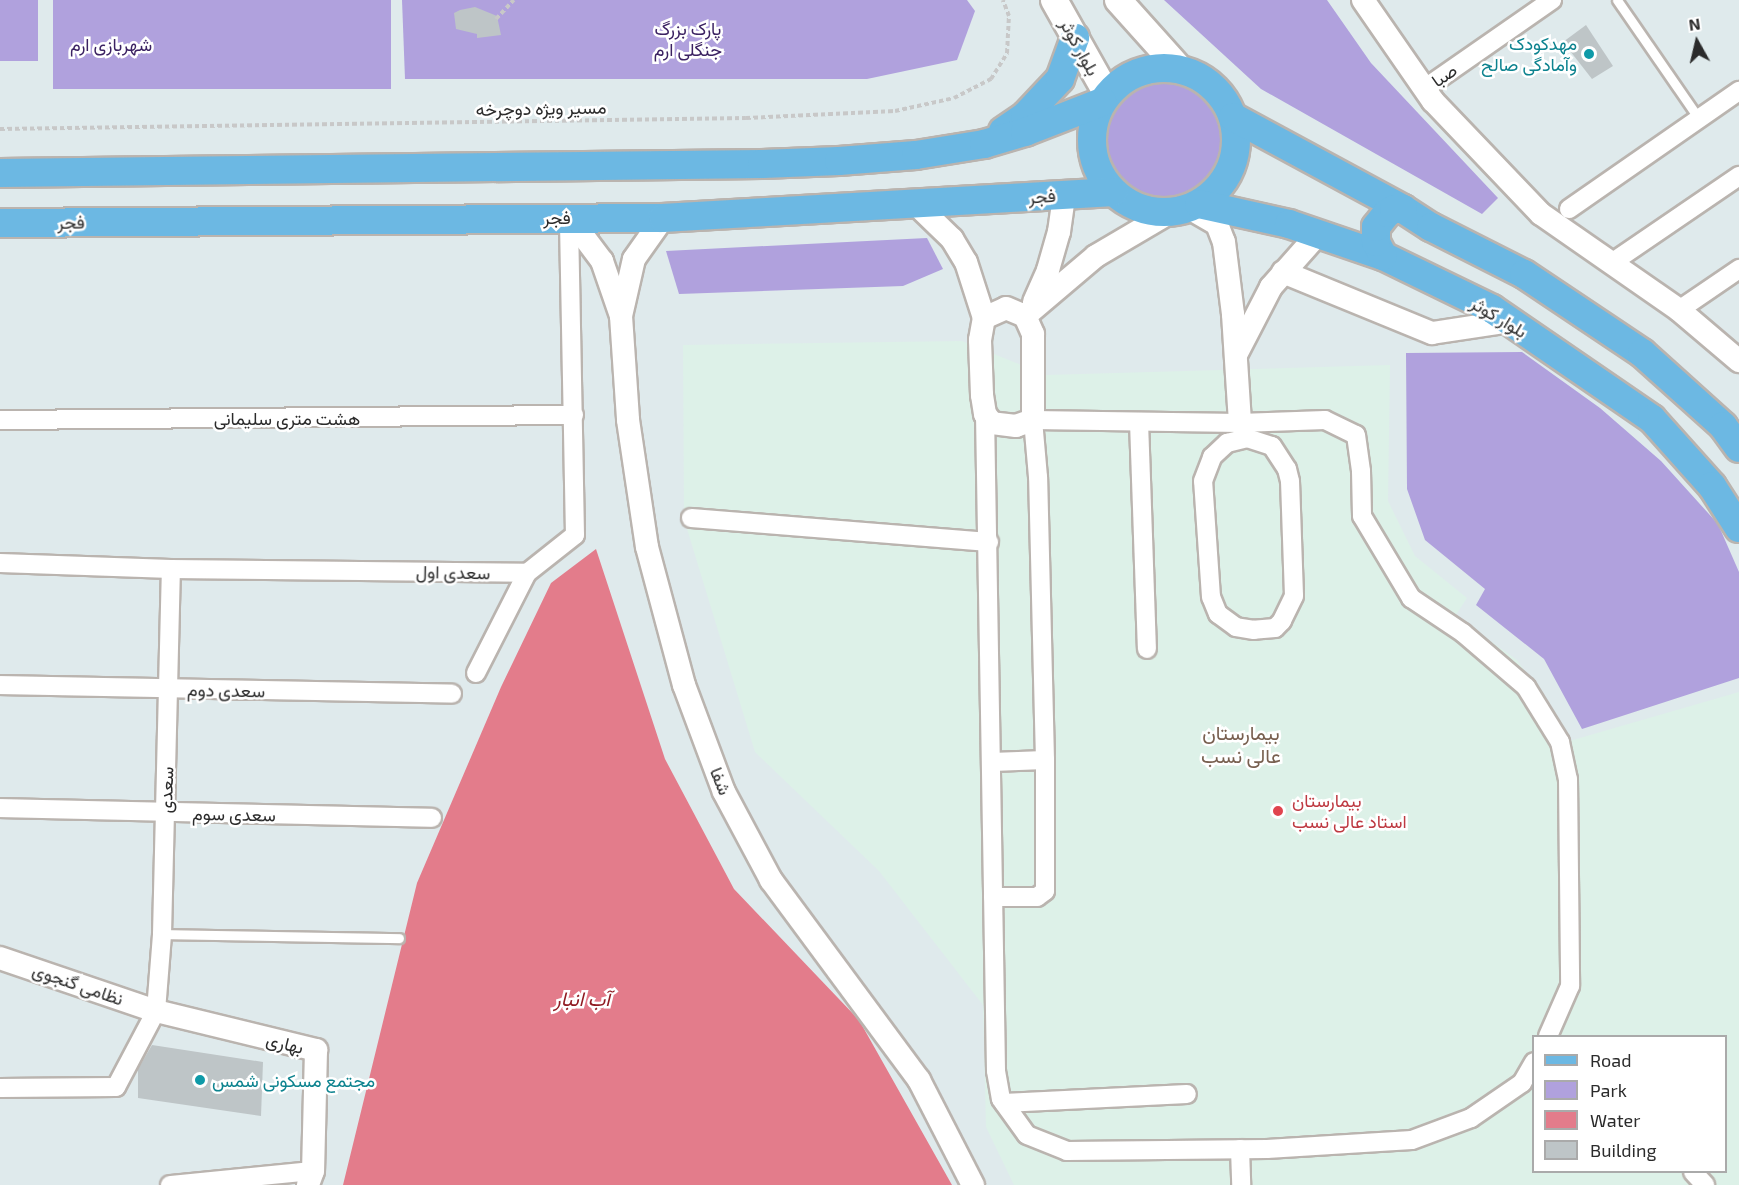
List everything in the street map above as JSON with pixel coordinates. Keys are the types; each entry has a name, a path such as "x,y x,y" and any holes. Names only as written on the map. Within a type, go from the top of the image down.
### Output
{"main road":[{"name":"بلوار کوثر","path":"1054,0 1104,98"},
{"path":"1118,0 1180,69"},
{"path":"984,144 1026,116 1060,79 1075,39"},
{"path":"0,173 762,164 916,155 984,144 1025,132 1104,98 1122,81 1140,71 1160,67 1180,69 1203,78 1233,117 1403,209 1431,227 1524,274 1642,352 1723,426 1739,448"},
{"path":"1104,98 1092,124 1091,149 1098,172 1113,192 1129,204 1149,211 1186,208 1215,192 1231,166 1237,137 1233,117"},
{"name":"فجر","path":"0,223 663,218 1113,192"},
{"name":"بلوار کوثر","path":"1186,208 1319,233 1383,256 1492,309 1652,419 1712,486 1739,528"},
{"path":"1383,256 1376,242 1377,227 1387,213 1394,209 1403,209"}],"street":[{"path":"1363,0 1433,101 1541,214 1613,261 1679,310 1739,361"},
{"name":"صبا","path":"1424,89 1552,0"},
{"path":"1569,209 1739,91"},
{"path":"1613,261 1739,176"},
{"path":"1025,316 1038,296 1048,270 1059,232 1064,195"},
{"path":"916,205 952,239 966,262 984,318 980,340 989,542 996,1071 1004,1103 1027,1135 1067,1151 1240,1149 1412,1140 1471,1118 1521,1083 1532,1064"},
{"path":"1025,316 1096,256 1186,208 1217,224 1224,242 1233,314 1240,423 1227,443 1212,457 1203,481 1211,597 1218,614 1236,627 1254,630 1275,628 1282,621 1294,596 1290,481 1287,469 1272,446 1240,423"},
{"path":"569,217 602,261 621,316"},
{"path":"476,673 527,573 575,535 569,217"},
{"path":"621,316 634,259 663,218"},
{"path":"1235,358 1253,318 1283,272 1319,233"},
{"path":"1679,310 1739,269"},
{"path":"1283,272 1432,333 1510,321"},
{"path":"984,318 1006,308 1025,316 1033,334 1033,420 1038,477 1045,760 1045,891 1037,897 993,897"},
{"name":"شفا","path":"621,316 628,420 647,547 684,685 724,792 771,880 919,1080 974,1185"},
{"path":"985,414 992,423 1016,426 1033,420 1240,423 1325,420 1356,435 1361,471 1362,516 1411,598 1463,633 1526,687 1560,742 1568,778 1570,986 1556,1032"},
{"name":"هشت متری سلیمانی","path":"0,420 574,415"},
{"path":"1139,422 1147,649"},
{"path":"1227,443 1247,438 1272,446"},
{"path":"691,518 989,542"},
{"name":"سعدی اول","path":"0,563 171,569 527,573"},
{"name":"سعدی","path":"156,1011 162,934 170,689 171,569"},
{"name":"سعدی دوم","path":"0,685 452,694"},
{"path":"992,762 1045,760"},
{"name":"سعدی سوم","path":"0,808 432,818"},
{"name":"نظامی گنجوی","path":"0,958 156,1011"},
{"path":"0,1088 116,1087 156,1011"},
{"name":"بهاری","path":"156,1011 316,1050 310,1178"},
{"path":"1004,1103 1187,1094"},
{"path":"1240,1149 1241,1185"},
{"path":"1694,1173 1705,1185"},
{"path":"170,1185 310,1178"}],"lane":[{"path":"1617,0 1699,119"},
{"path":"162,934 399,938"}],"path":[{"path":"496,19 514,0"},
{"name":"مسیر ویژه دوچرخه","path":"0,129 746,118 896,111 954,98 991,79 1007,53 1009,16 1003,0"}],"shaded area":[{"name":"بیمارستان استاد عالی نسب","path":"962,341 1046,375 1390,365 1388,501 1415,556 1467,598 1455,616 1517,660 1552,709 1566,742 1739,692 1739,1185 1014,1185 986,1127 983,1005 879,871 755,752 684,519 683,345"}],"green space":[{"path":"0,0 38,0 38,61 0,61"},
{"name":"شهربازی ارم","path":"53,0 391,0 391,89 53,89"},
{"name":"پارک بزرگ جنگلی ارم","path":"402,0 967,0 975,11 957,60 867,79 405,79"},
{"path":"1164,0 1327,0 1371,63 1498,198 1482,214 1261,89"},
{"path":"1166,81 1189,85 1208,98 1221,117 1225,140 1221,163 1208,182 1189,195 1166,199 1143,195 1124,182 1111,163 1107,140 1111,117 1124,98 1143,85"},
{"path":"927,238 943,269 903,286 679,294 666,251"},
{"path":"1522,352 1600,408 1661,461 1718,524 1739,572 1739,678 1582,729 1544,659 1476,605 1485,589 1425,540 1407,489 1406,353"}],"water":[{"name":"آب انبار","path":"596,549 665,759 734,889 859,1020 952,1185 343,1185 417,883 501,687 551,583"}],"building":[{"path":"475,7 497,16 501,35 477,38 477,34 456,29 454,13"},
{"name":"مهدکودک وآمادگی صالح","path":"1586,25 1613,66 1592,79 1563,42"},
{"name":"مجتمع مسکونی شمس","path":"152,1045 263,1062 261,1116 138,1098 138,1069"}],"place":[{"name":"مهدکودک وآمادگی صالح","path":"1589,54"},
{"name":"بیمارستان استاد عالی نسب","path":"1278,811"},
{"name":"مجتمع مسکونی شمس","path":"200,1080"}],"district":[{"name":"بیمارستان عالی نسب","path":"1241,744"}]}
